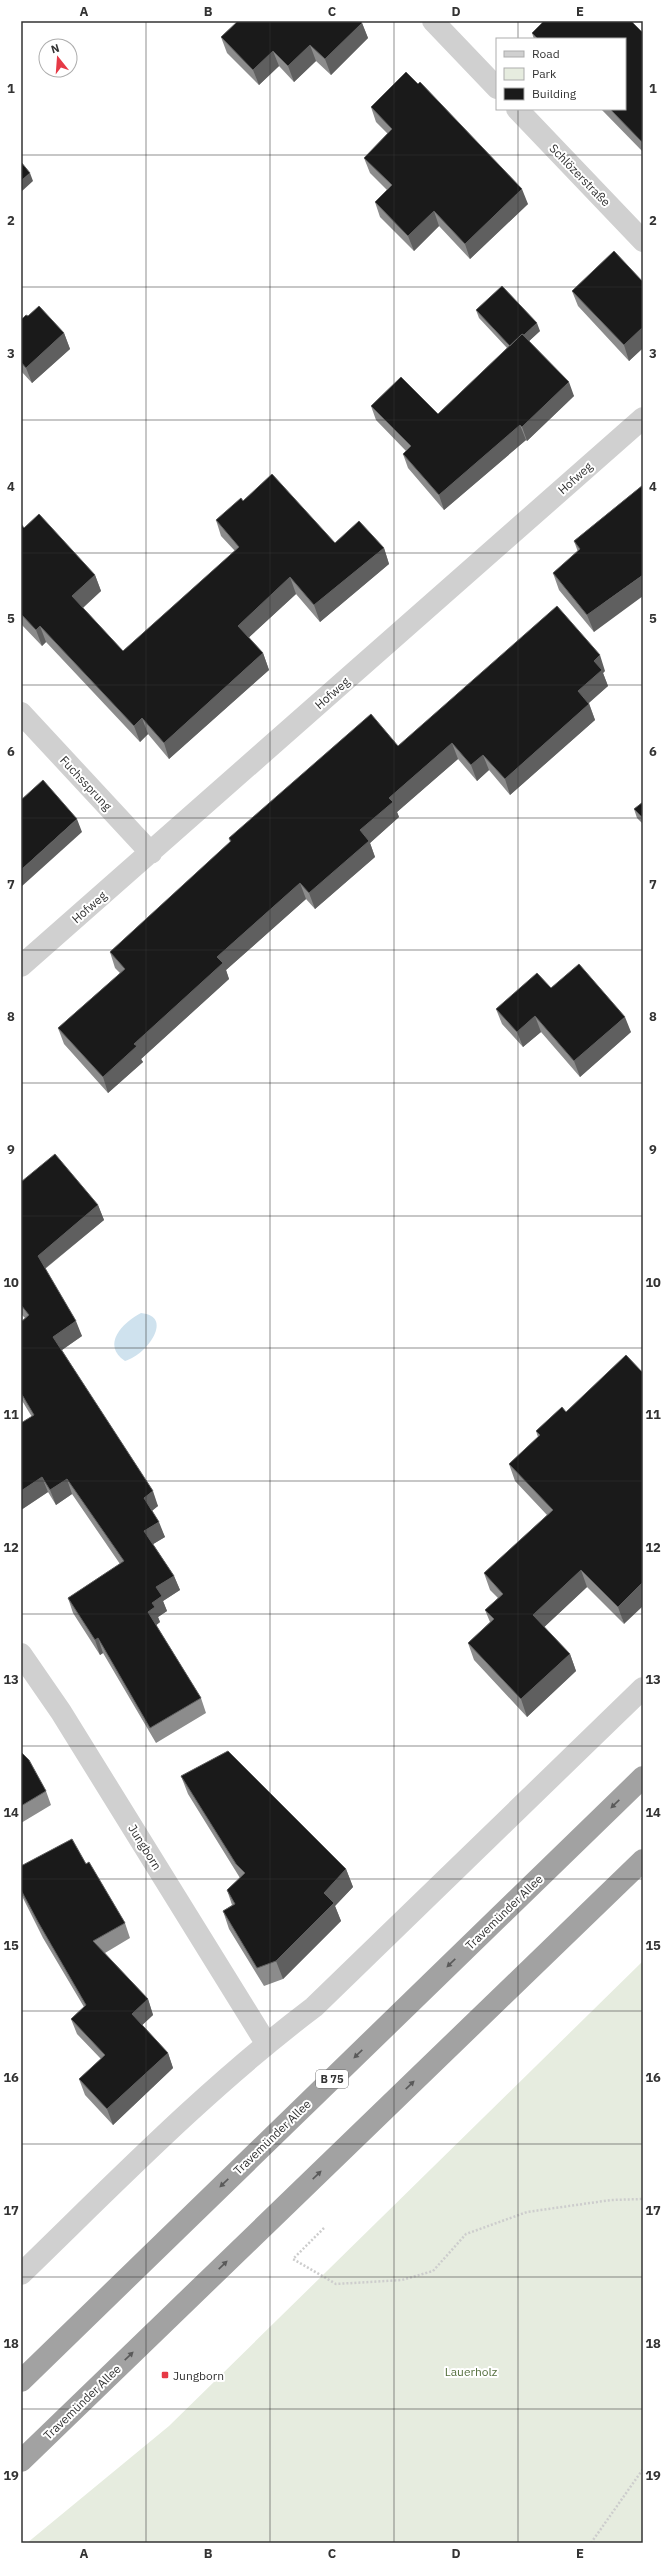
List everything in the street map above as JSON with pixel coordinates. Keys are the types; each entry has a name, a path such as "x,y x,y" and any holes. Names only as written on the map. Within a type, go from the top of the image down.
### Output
{"highway":[{"name":"Travemünder Allee","path":"21,2380 643,1777"},
{"name":"Travemünder Allee","path":"21,2461 643,1860"}],"street":[{"path":"433,21 496,87"},
{"name":"Schlözerstraße","path":"518,110 643,241"},
{"name":"Hofweg","path":"21,966 643,418"},
{"name":"Fuchssprung","path":"21,713 151,853"},
{"name":"Jungborn","path":"21,1654 61,1712 266,2043"},
{"path":"21,2274 204,2097 266,2043 314,2008 643,1688"}],"path":[{"path":"324,2228 293,2259 336,2284 402,2280 433,2271 466,2234 527,2212 611,2200 643,2198"},
{"path":"591,2543 643,2469"}],"green space":[{"name":"Lauerholz","path":"643,1961 643,2543 27,2543 169,2426"}],"water":[{"path":"141,1313 151,1316 156,1321 157,1328 149,1344 134,1357 125,1361 118,1355 115,1348 117,1335 127,1322"}],"building":[{"path":"238,21 360,21 362,23 325,59 310,45 288,66 273,51 253,70 221,37"},
{"path":"544,21 631,21 643,33 643,143 611,110 626,110 626,38 537,38 532,33"},
{"path":"406,72 418,84 420,82 522,189 465,244 434,211 408,236 375,202 392,185 364,158 392,129 371,107"},
{"path":"21,162 30,173 21,181"},
{"path":"614,251 643,282 643,327 624,345 572,291"},
{"path":"502,286 537,323 524,335 522,334 510,346 476,310"},
{"path":"39,306 64,333 26,368 21,362 21,320"},
{"path":"522,334 569,382 522,427 520,425 439,495 403,454 411,446 371,406 401,377 438,414"},
{"path":"272,474 335,543 359,521 384,548 314,605 290,577 238,626 263,653 164,743 142,718 134,726 40,626 36,630 21,614 21,524 24,528 39,514 95,575 72,596 123,651 239,547 216,520 241,498 243,501"},
{"path":"643,485 643,575 587,615 553,573 580,549 574,541"},
{"path":"557,606 600,655 594,661 602,670 578,691 589,704 505,779 483,755 471,765 452,743 389,798 393,802 360,830 369,841 309,893 300,883 217,957 223,963 134,1044 137,1046 103,1077 58,1028 125,969 110,952 231,841 229,838 371,714 398,746"},
{"path":"43,780 77,819 21,870 21,800"},
{"path":"643,802 643,818 634,809"},
{"path":"579,964 625,1017 574,1061 535,1016 517,1032 496,1009 537,973 551,988"},
{"path":"55,1154 98,1205 38,1256 76,1321 53,1337 153,1491 144,1498 159,1522 144,1531 174,1576 156,1587 162,1596 152,1603 155,1607 148,1612 201,1698 150,1728 98,1638 95,1640 68,1598 124,1561 67,1479 50,1490 42,1477 21,1491 21,1423 34,1415 21,1393 21,1322 29,1315 21,1305 21,1182"},
{"path":"626,1355 643,1373 643,1582 618,1607 581,1570 533,1615 570,1654 521,1699 468,1643 494,1619 485,1610 503,1594 484,1573 553,1510 509,1464 540,1435 536,1431 562,1407 566,1412"},
{"path":"228,1751 346,1869 324,1893 334,1903 276,1961 257,1968 223,1911 235,1904 227,1890 245,1873 236,1864 181,1776"},
{"path":"21,1752 29,1760 46,1791 21,1806"},
{"path":"72,1839 86,1864 89,1862 125,1923 93,1941 148,1999 132,2014 168,2053 107,2109 79,2079 105,2055 71,2019 86,2005 21,1890 21,1866"}],"place":[{"name":"Jungborn","path":"165,2375"}]}
